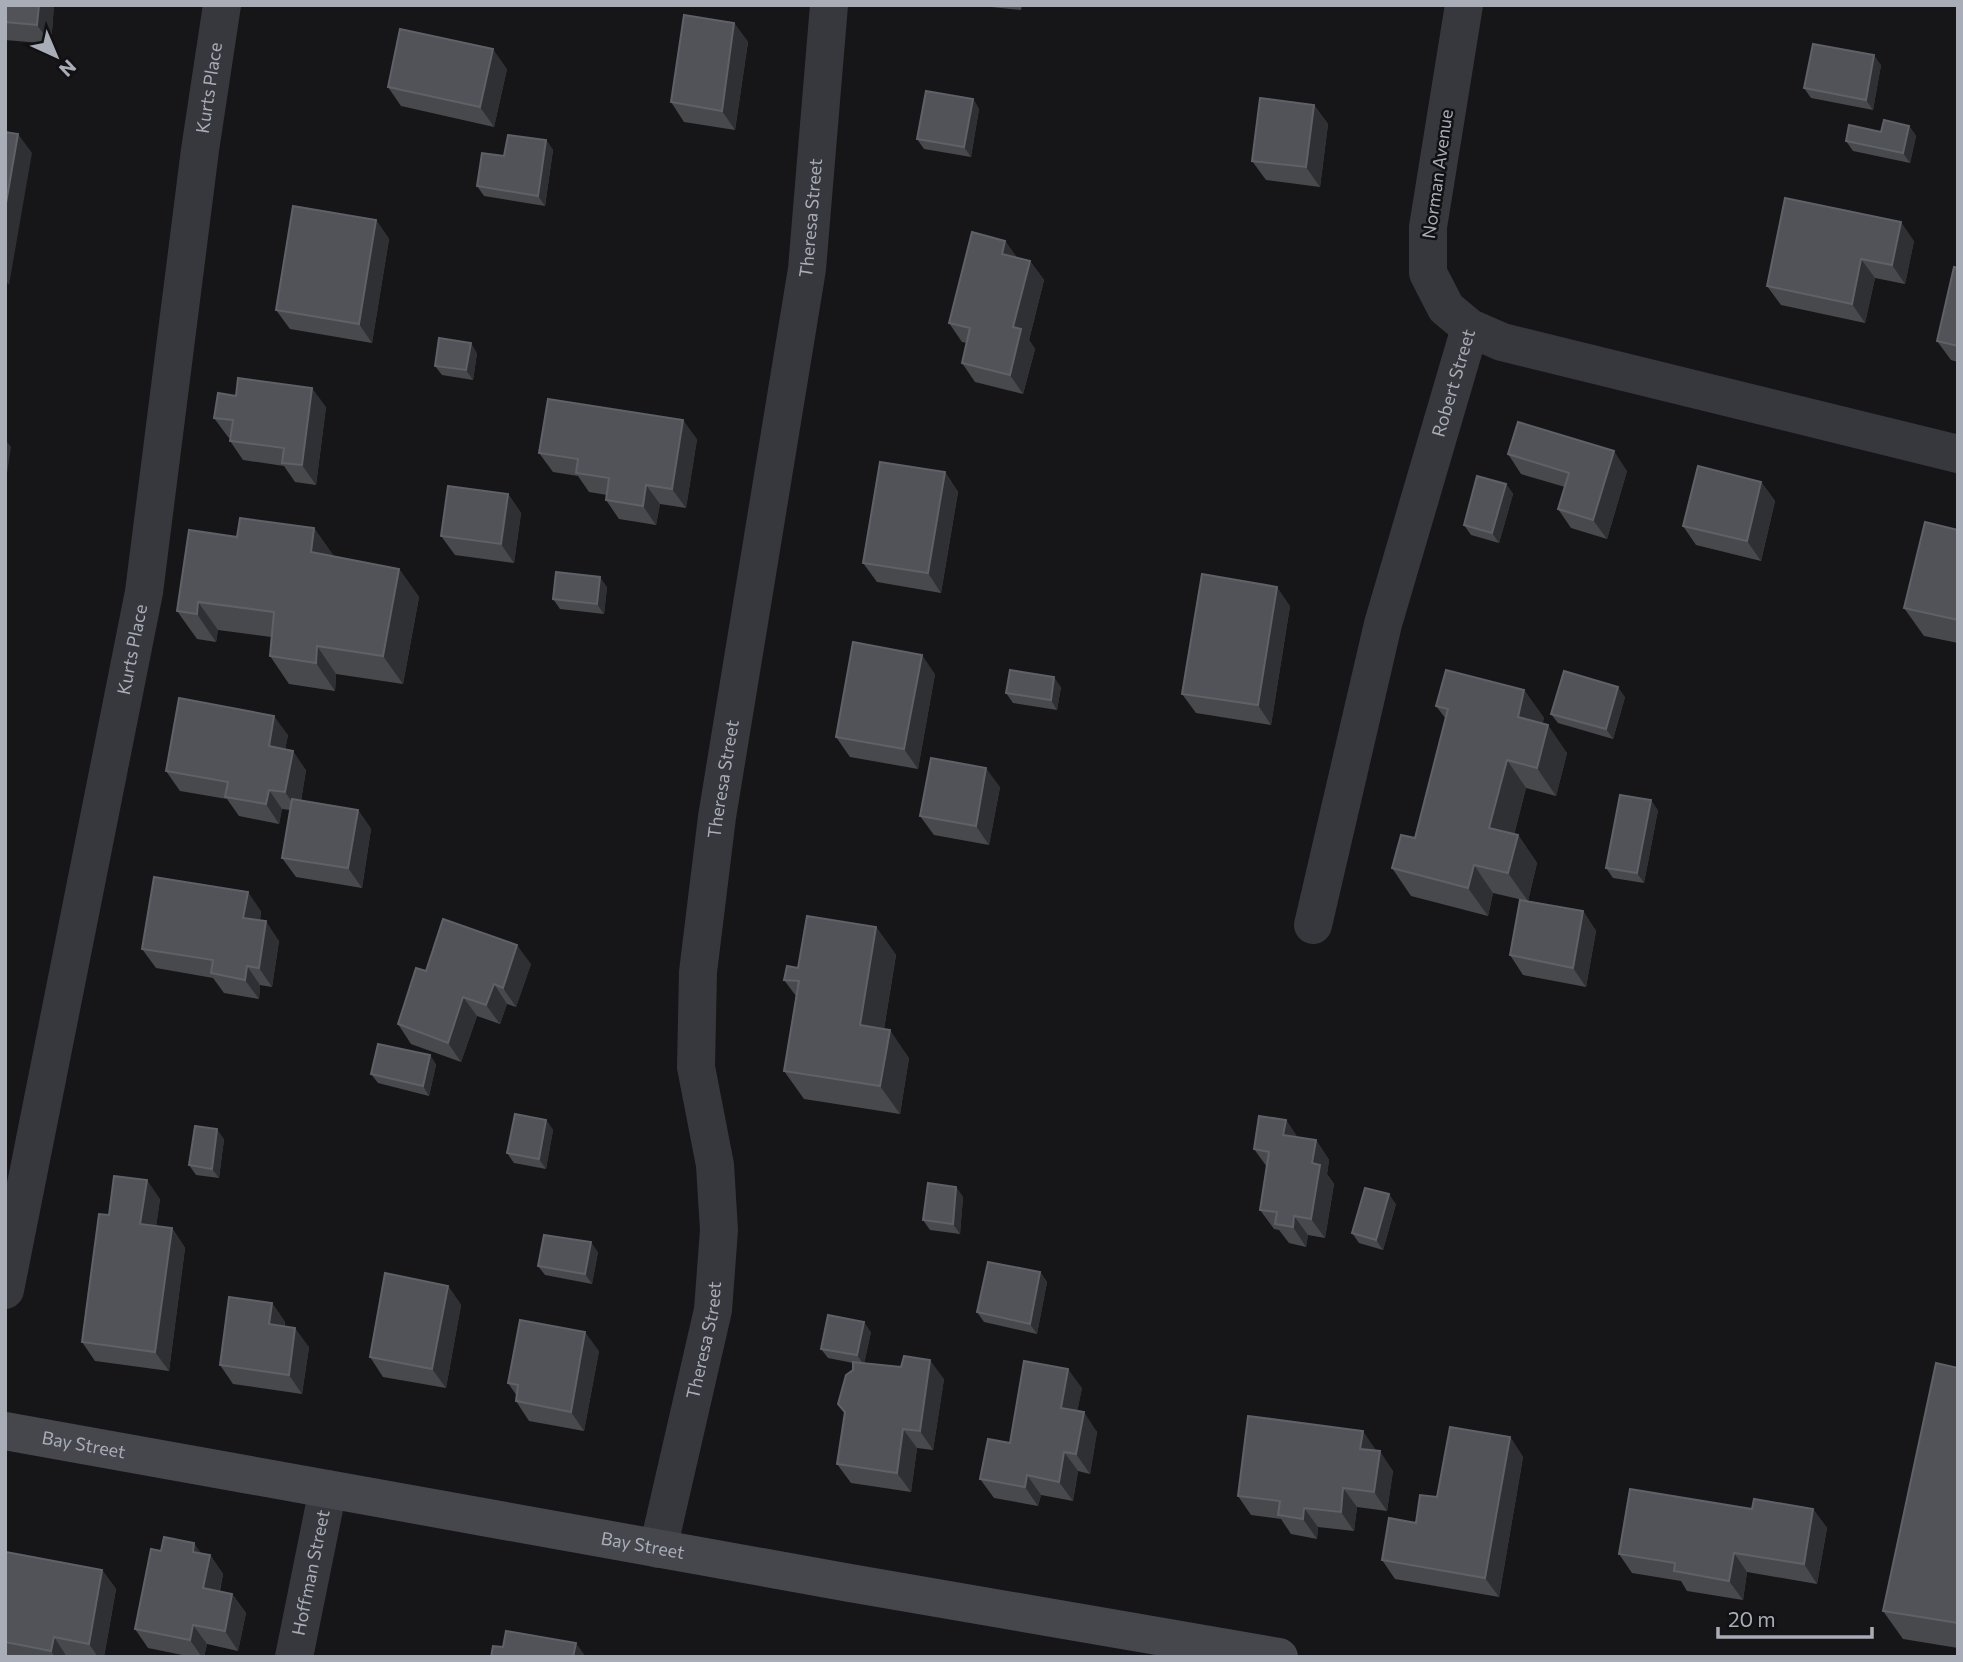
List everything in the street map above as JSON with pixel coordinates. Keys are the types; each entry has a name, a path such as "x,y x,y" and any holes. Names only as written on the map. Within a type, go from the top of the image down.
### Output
{"main road":[{"name":"Bay Street","path":"5,1431 1041,1617 1189,1649 1279,1657"}],"street":[{"name":"Kurts Place","path":"5,1290 144,592 200,150 222,5"},
{"name":"Theresa Street","path":"658,1549 713,1310 719,1230 715,1165 696,1067 698,972 717,817 807,269 830,5"},
{"name":"Norman Avenue","path":"1464,5 1428,227 1429,273 1446,308 1470,328"},
{"name":"Robert Street","path":"1313,925 1383,624 1470,328 1502,342 1958,454"},
{"name":"Hoffman Street","path":"294,1657 328,1489"}],"building":[{"path":"5,5 39,5 37,25 5,22"},
{"path":"684,15 734,23 722,111 671,102"},
{"path":"400,29 493,49 480,107 388,87"},
{"path":"1813,44 1874,55 1866,100 1804,88"},
{"path":"926,91 973,99 964,147 917,139"},
{"path":"1260,98 1314,105 1306,167 1252,161"},
{"path":"1884,120 1909,126 1903,153 1846,141 1849,125 1881,132"},
{"path":"5,132 18,134 5,209"},
{"path":"508,135 546,140 538,196 477,186 482,153 504,156"},
{"path":"1785,198 1901,222 1892,265 1861,259 1852,304 1767,286"},
{"path":"293,206 376,220 359,324 276,310"},
{"path":"972,232 1005,241 1002,254 1030,261 1013,327 1021,329 1010,375 962,363 970,328 949,323"},
{"path":"1954,267 1958,268 1958,346 1937,341"},
{"path":"439,338 471,343 466,370 435,366"},
{"path":"238,378 312,388 302,465 282,463 284,448 230,441 233,420 214,418 218,393 236,396"},
{"path":"548,399 683,420 672,489 646,485 643,506 606,500 609,478 576,473 578,459 539,453"},
{"path":"1518,422 1614,451 1593,520 1558,509 1569,473 1508,454"},
{"path":"880,462 945,472 928,573 863,563"},
{"path":"1698,466 1761,482 1747,541 1683,526"},
{"path":"1477,476 1506,484 1492,533 1464,525"},
{"path":"448,486 508,494 501,544 441,536"},
{"path":"240,518 314,528 311,552 399,569 383,656 317,646 316,663 270,656 274,612 198,602 197,614 177,611 189,530 237,537"},
{"path":"1925,522 1958,530 1958,620 1904,608"},
{"path":"556,572 600,577 597,604 553,599"},
{"path":"1202,574 1277,587 1258,705 1182,694"},
{"path":"853,642 922,655 904,749 836,737"},
{"path":"1010,670 1054,677 1051,700 1006,693"},
{"path":"1446,670 1524,690 1518,717 1548,725 1537,768 1507,760 1489,828 1518,835 1508,873 1474,865 1468,888 1392,868 1401,835 1415,838 1448,709 1436,706"},
{"path":"1564,671 1618,687 1606,729 1551,714"},
{"path":"179,698 274,716 269,746 293,751 285,792 269,790 266,804 225,797 228,782 166,771"},
{"path":"931,758 986,768 976,826 920,816"},
{"path":"1620,795 1651,800 1637,873 1606,868"},
{"path":"292,799 358,810 348,868 282,858"},
{"path":"154,877 248,892 243,918 266,921 259,968 247,966 245,980 211,973 213,960 142,949"},
{"path":"1520,900 1583,911 1573,968 1510,955"},
{"path":"807,916 876,927 860,1025 890,1030 880,1086 784,1071 799,981 784,980 787,966 798,968"},
{"path":"443,919 517,945 503,988 494,984 486,1005 463,997 448,1043 398,1024 416,968 426,971"},
{"path":"378,1044 430,1055 423,1086 371,1074"},
{"path":"515,1114 546,1120 539,1159 507,1153"},
{"path":"1259,1116 1286,1120 1283,1135 1316,1140 1312,1163 1320,1165 1311,1219 1294,1216 1293,1227 1275,1224 1277,1212 1260,1210 1269,1152 1254,1149"},
{"path":"195,1126 217,1129 212,1169 189,1165"},
{"path":"114,1176 147,1180 140,1224 172,1228 155,1352 82,1342 99,1214 109,1215"},
{"path":"928,1183 956,1187 953,1224 923,1220"},
{"path":"1365,1188 1389,1194 1376,1240 1352,1233"},
{"path":"544,1235 591,1242 585,1274 538,1266"},
{"path":"988,1262 1040,1272 1030,1324 977,1312"},
{"path":"385,1273 448,1286 432,1369 370,1357"},
{"path":"229,1297 272,1303 269,1324 295,1328 289,1375 220,1365"},
{"path":"828,1315 864,1322 857,1355 821,1349"},
{"path":"520,1320 585,1332 571,1412 516,1401 518,1385 508,1383"},
{"path":"904,1356 930,1360 920,1431 903,1429 897,1473 837,1464 845,1412 838,1404 846,1375 853,1370 853,1362 901,1367"},
{"path":"1024,1361 1068,1369 1061,1408 1084,1412 1076,1454 1064,1452 1059,1482 1027,1475 1025,1487 980,1479 988,1439 1010,1443"},
{"path":"1936,1363 1958,1368 1958,1623 1883,1611"},
{"path":"1248,1416 1363,1431 1360,1449 1380,1451 1374,1492 1343,1488 1341,1512 1304,1508 1303,1519 1278,1515 1280,1501 1238,1496"},
{"path":"1450,1427 1510,1437 1485,1578 1382,1560 1389,1518 1416,1523 1420,1495 1437,1497"},
{"path":"1630,1489 1752,1509 1754,1499 1813,1509 1804,1564 1734,1553 1729,1581 1674,1571 1675,1563 1619,1554"},
{"path":"164,1537 194,1543 193,1552 210,1555 203,1588 232,1594 225,1631 193,1625 190,1640 135,1629 151,1549 161,1551"},
{"path":"6,1552 102,1570 89,1644 54,1637 51,1651 5,1642"},
{"path":"506,1631 576,1643 573,1657 491,1657 493,1646 503,1647"}]}
